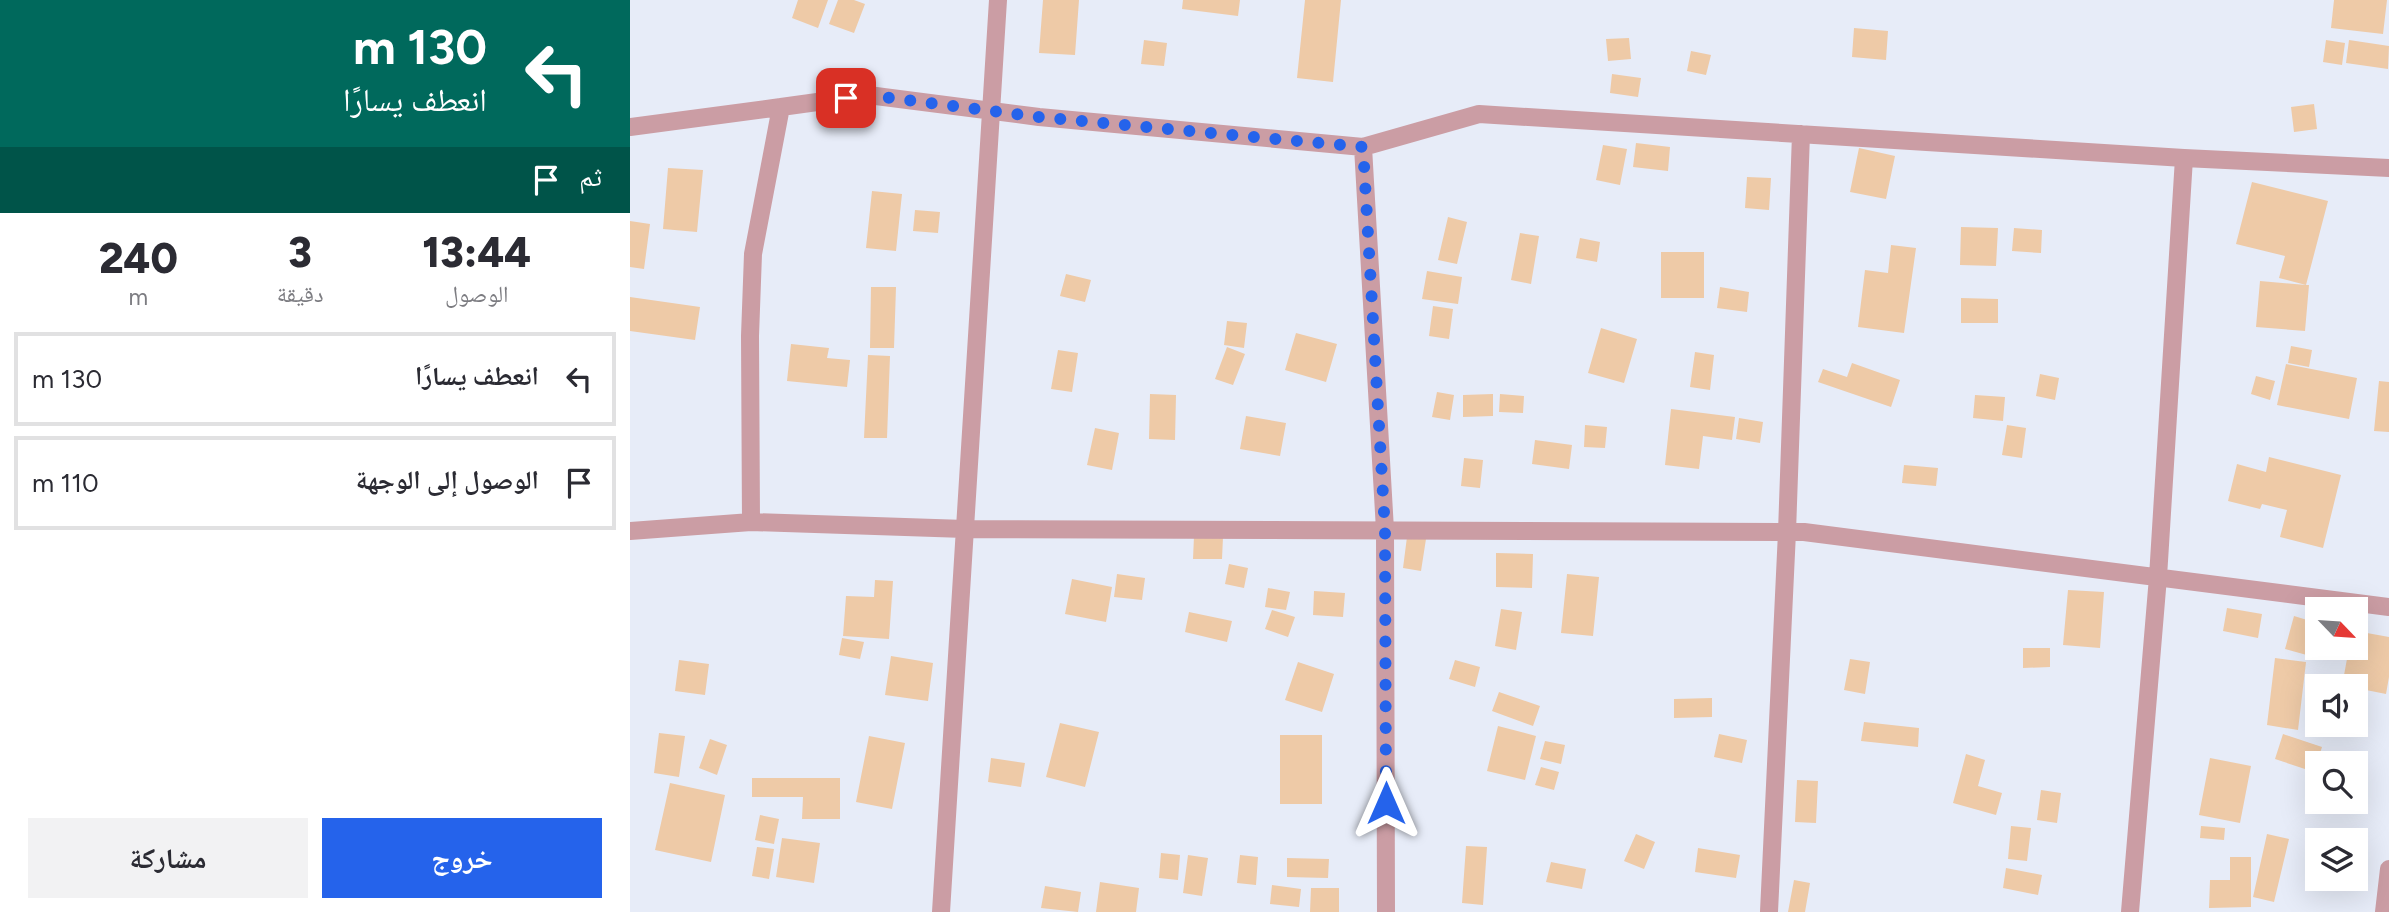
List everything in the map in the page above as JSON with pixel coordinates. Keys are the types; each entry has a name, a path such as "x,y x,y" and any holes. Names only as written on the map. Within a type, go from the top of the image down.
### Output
{"street":[{"path":"942,912 998,0"},
{"path":"630,127 868,95 993,111 1363,147 1479,114 2184,158 2389,168"},
{"path":"751,522 750,336 753,254 781,107"},
{"path":"1769,912 1787,532 1801,134"},
{"path":"1363,147 1385,530 1386,912"},
{"path":"2130,912 2158,577 2184,158"},
{"path":"630,531 751,522 965,529 1804,532 2389,607"},
{"path":"2384,912 2389,869"}],"building":[{"path":"798,0 828,0 818,28 792,18"},
{"path":"838,0 854,0 865,4 854,33 829,24"},
{"path":"1043,0 1079,0 1075,55 1039,53"},
{"path":"1183,0 1240,0 1238,16 1182,9"},
{"path":"1305,0 1341,0 1333,82 1297,78"},
{"path":"2334,0 2387,0 2383,34 2331,28"},
{"path":"1854,28 1888,31 1886,60 1852,57"},
{"path":"1629,38 1631,59 1608,61 1606,39"},
{"path":"1144,40 1167,43 1164,66 1141,64"},
{"path":"2326,40 2345,43 2342,65 2323,62"},
{"path":"2349,40 2389,46 2388,69 2346,63"},
{"path":"1691,51 1711,55 1706,75 1687,71"},
{"path":"1612,74 1641,78 1638,97 1610,93"},
{"path":"2314,104 2317,129 2294,132 2291,107"},
{"path":"1636,143 1670,147 1668,171 1633,167"},
{"path":"1603,145 1627,149 1620,185 1596,180"},
{"path":"1859,148 1895,156 1886,199 1850,192"},
{"path":"668,168 703,170 697,232 663,229"},
{"path":"1747,177 1771,178 1769,210 1745,208"},
{"path":"2252,182 2328,201 2306,285 2279,278 2285,256 2236,244"},
{"path":"872,191 902,194 896,251 866,248"},
{"path":"915,210 940,212 938,233 913,231"},
{"path":"1448,217 1467,222 1457,264 1438,260"},
{"path":"630,221 650,224 644,269 630,267"},
{"path":"1961,227 1998,228 1996,266 1960,265"},
{"path":"2014,228 2042,230 2041,253 2012,251"},
{"path":"1520,233 1539,236 1531,284 1511,280"},
{"path":"1580,238 1600,242 1597,262 1576,258"},
{"path":"1891,245 1916,248 1904,333 1858,327 1865,270 1888,273"},
{"path":"1661,252 1704,252 1704,298 1661,298"},
{"path":"1427,271 1462,277 1458,304 1422,299"},
{"path":"1066,274 1091,280 1085,302 1060,296"},
{"path":"2260,281 2309,285 2305,331 2256,327"},
{"path":"871,287 896,287 894,348 870,348"},
{"path":"1720,287 1749,292 1747,312 1717,308"},
{"path":"630,297 700,307 695,340 630,331"},
{"path":"1961,298 1998,299 1998,323 1961,323"},
{"path":"1433,306 1453,309 1449,339 1429,336"},
{"path":"1227,321 1247,323 1244,348 1224,345"},
{"path":"1601,328 1637,339 1624,383 1588,373"},
{"path":"1296,333 1337,344 1326,382 1285,370"},
{"path":"791,344 829,348 827,358 850,360 847,387 787,381"},
{"path":"2291,346 2312,350 2309,367 2288,363"},
{"path":"1227,347 1245,354 1233,385 1215,379"},
{"path":"1058,350 1078,353 1072,392 1051,389"},
{"path":"1695,352 1714,355 1710,390 1690,387"},
{"path":"868,355 890,356 887,438 864,438"},
{"path":"1852,363 1900,380 1891,407 1818,382 1823,369 1847,377"},
{"path":"2286,364 2357,378 2349,419 2277,405"},
{"path":"2040,374 2059,378 2055,400 2036,396"},
{"path":"2256,376 2275,381 2270,400 2251,394"},
{"path":"2379,381 2389,382 2389,432 2374,431"},
{"path":"1437,392 1454,395 1450,420 1432,417"},
{"path":"1150,394 1176,395 1175,440 1149,439"},
{"path":"1493,394 1493,416 1463,417 1463,395"},
{"path":"1500,394 1524,396 1523,413 1499,412"},
{"path":"1975,395 2005,397 2003,421 1973,418"},
{"path":"1671,409 1735,417 1732,440 1703,436 1699,469 1665,465"},
{"path":"1246,416 1286,423 1280,456 1240,449"},
{"path":"1739,418 1763,422 1760,443 1736,439"},
{"path":"1585,425 1607,427 1605,448 1584,447"},
{"path":"2007,425 2026,428 2022,458 2002,455"},
{"path":"1095,428 1119,433 1112,470 1087,465"},
{"path":"1535,440 1572,445 1569,469 1532,464"},
{"path":"2269,457 2341,475 2323,548 2280,537 2287,510 2262,504 2260,509 2228,501 2237,464 2266,472"},
{"path":"1464,458 1483,460 1480,488 1461,486"},
{"path":"1904,465 1938,468 1936,486 1902,483"},
{"path":"1194,536 1223,537 1222,559 1193,559"},
{"path":"1407,537 1426,539 1421,571 1403,568"},
{"path":"1496,553 1533,554 1532,588 1496,587"},
{"path":"1229,564 1248,568 1244,588 1225,584"},
{"path":"1117,574 1145,578 1142,600 1114,597"},
{"path":"1567,574 1599,577 1593,636 1561,633"},
{"path":"1072,579 1112,587 1106,622 1065,614"},
{"path":"875,580 893,581 889,639 843,636 846,596 874,597"},
{"path":"1268,588 1290,592 1286,610 1265,607"},
{"path":"2068,590 2104,592 2100,648 2063,645"},
{"path":"1314,591 1345,593 1343,617 1313,615"},
{"path":"2227,608 2262,614 2258,638 2223,631"},
{"path":"1501,609 1522,612 1516,650 1495,646"},
{"path":"1272,610 1295,617 1288,637 1265,629"},
{"path":"1189,612 1232,621 1227,642 1185,632"},
{"path":"2294,616 2305,619 2305,655 2285,649"},
{"path":"2368,633 2389,637 2389,677 2386,694 2368,690 2368,674 2344,674 2347,660 2368,660"},
{"path":"842,638 864,642 860,659 839,655"},
{"path":"2023,648 2050,648 2050,667 2023,668"},
{"path":"891,656 933,663 928,701 885,695"},
{"path":"2275,658 2306,662 2298,730 2267,725"},
{"path":"1850,659 1870,662 1865,694 1844,690"},
{"path":"679,660 709,664 705,695 675,691"},
{"path":"1455,660 1480,667 1475,687 1449,679"},
{"path":"1298,662 1334,674 1322,712 1285,700"},
{"path":"1499,692 1540,706 1533,726 1492,711"},
{"path":"1712,698 1712,717 1674,718 1674,699"},
{"path":"1864,722 1919,728 1918,747 1861,741"},
{"path":"1060,723 1099,732 1085,787 1046,777"},
{"path":"1498,726 1536,736 1525,780 1487,771"},
{"path":"659,733 685,736 679,777 654,773"},
{"path":"1719,734 1747,740 1742,763 1714,757"},
{"path":"2283,734 2322,747 2321,751 2305,751 2305,769 2275,759"},
{"path":"1280,735 1322,735 1322,804 1280,804"},
{"path":"869,736 905,743 892,809 856,802"},
{"path":"710,739 727,745 717,775 699,768"},
{"path":"1545,741 1565,745 1561,764 1540,759"},
{"path":"1966,754 1985,760 1978,786 2002,793 1996,815 1953,803"},
{"path":"991,758 1025,763 1021,787 988,782"},
{"path":"2210,758 2251,766 2240,823 2199,815"},
{"path":"1541,767 1559,772 1554,790 1535,785"},
{"path":"752,778 840,778 840,819 802,819 803,797 752,797"},
{"path":"1797,780 1818,781 1816,823 1795,822"},
{"path":"670,783 725,795 711,862 655,850"},
{"path":"2041,790 2061,793 2057,823 2037,820"},
{"path":"760,815 779,819 774,844 755,840"},
{"path":"2011,826 2031,828 2027,861 2008,859"},
{"path":"2201,826 2225,828 2224,840 2200,838"},
{"path":"1636,834 1655,842 1644,869 1624,861"},
{"path":"2267,834 2289,839 2274,902 2253,897"},
{"path":"782,838 820,843 814,883 776,877"},
{"path":"1466,846 1487,847 1483,905 1462,903"},
{"path":"757,847 774,849 769,879 752,876"},
{"path":"1698,848 1740,855 1736,878 1695,872"},
{"path":"1161,853 1180,855 1178,880 1159,878"},
{"path":"1188,855 1208,858 1202,896 1183,893"},
{"path":"1240,855 1258,857 1256,885 1237,883"},
{"path":"2230,857 2251,857 2251,907 2209,908 2210,880 2230,880"},
{"path":"1287,858 1329,859 1328,878 1287,877"},
{"path":"1551,862 1586,869 1582,889 1546,882"},
{"path":"2006,868 2042,875 2038,895 2003,888"},
{"path":"1794,880 1810,883 1805,912 1788,912"},
{"path":"1100,882 1139,888 1136,912 1096,912"},
{"path":"1272,885 1301,889 1299,907 1270,904"},
{"path":"1045,886 1081,892 1078,912 1041,908"},
{"path":"1311,888 1339,888 1339,912 1310,912"}],"route":[{"path":"846,98 868,95 1039,117 1363,147 1385,530 1386,803"}]}
